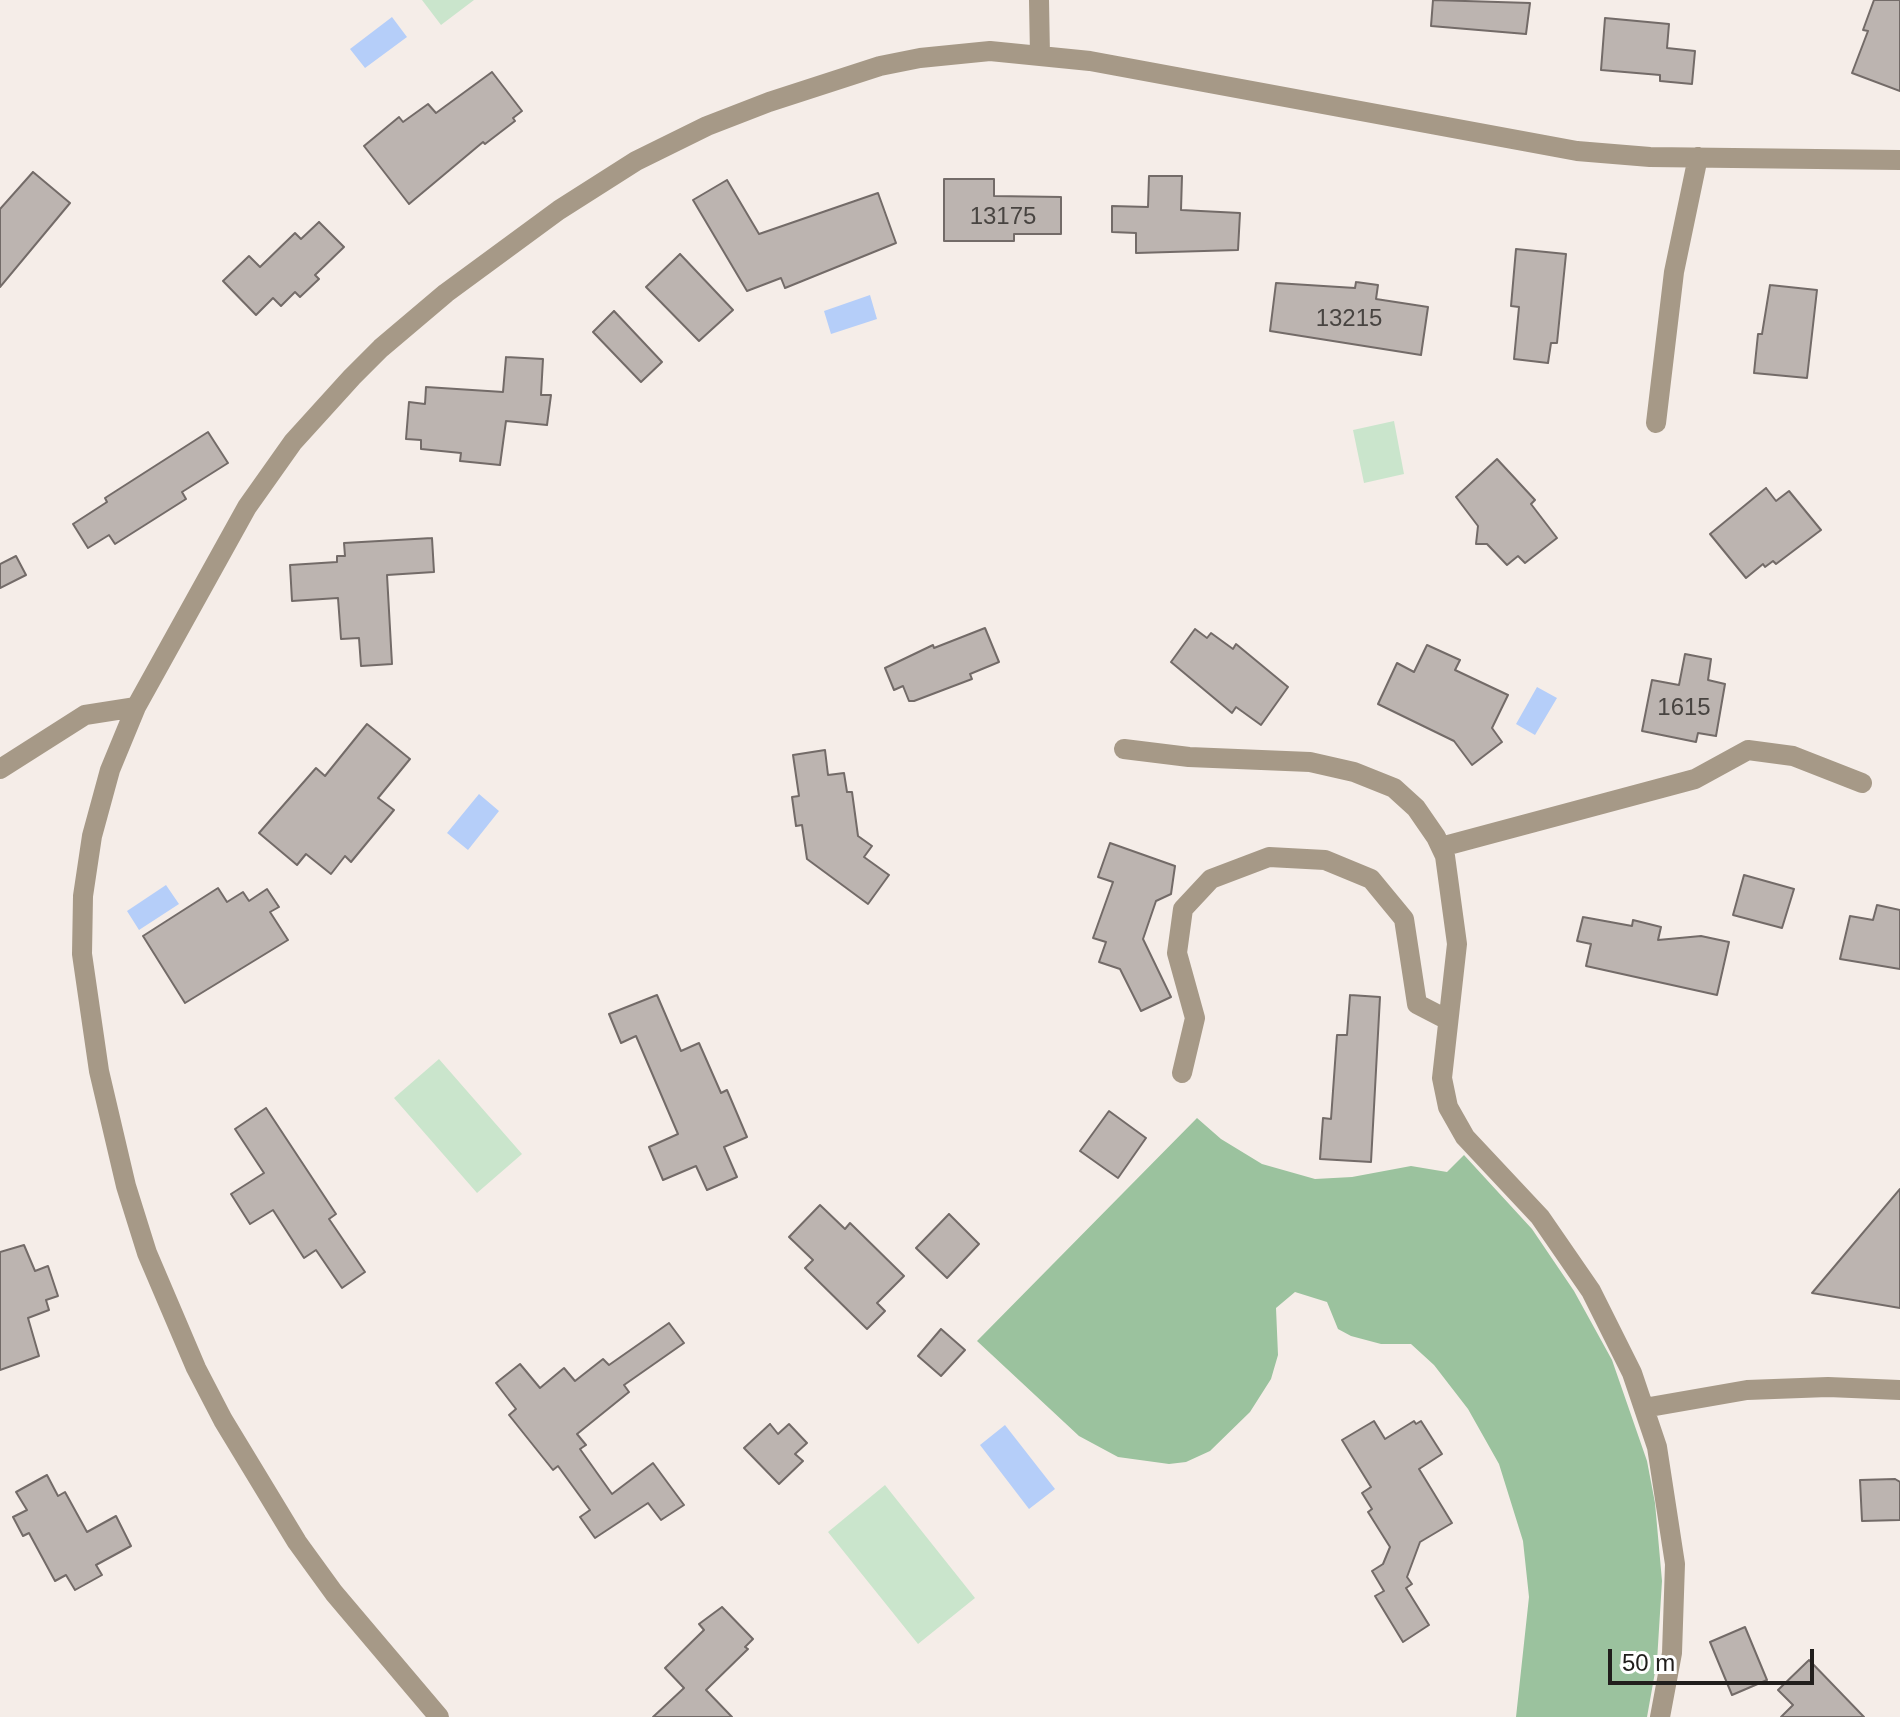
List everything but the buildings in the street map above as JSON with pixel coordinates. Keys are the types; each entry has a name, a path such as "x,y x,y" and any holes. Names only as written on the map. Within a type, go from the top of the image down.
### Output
{"street":[{"path":"1039,0 1040,55"},
{"path":"439,1717 326,1582 259,1481 196,1368 145,1246 109,1121 85,982 81,927 92,836 110,770 136,707 247,507 293,442 396,334 559,210 672,142 834,80 880,66 990,51 1040,55 1577,151 1698,157 1900,160"},
{"path":"1656,423 1674,272 1698,157"},
{"path":"0,769 85,715 136,707"},
{"path":"1124,749 1189,757 1310,762 1354,772 1394,788 1416,808 1441,847 1454,909 1457,944 1442,1078 1448,1107 1465,1137 1540,1217 1591,1291 1632,1373 1657,1447 1675,1564 1672,1653 1660,1717"},
{"path":"1441,847 1695,779 1748,750 1793,756 1862,783"},
{"path":"1182,1073 1195,1018 1177,953 1183,909 1211,879 1269,857 1325,860 1371,879 1404,919 1417,1004 1448,1020"},
{"path":"1644,1408 1747,1390 1828,1387 1900,1390"}],"green space":[{"path":"422,0 474,0 441,25"},
{"path":"1394,421 1404,474 1364,483 1353,430"},
{"path":"439,1059 522,1154 477,1193 394,1098"},
{"path":"1197,1118 1221,1139 1262,1164 1315,1179 1352,1177 1411,1166 1447,1172 1464,1155 1532,1229 1574,1291 1612,1360 1647,1461 1655,1503 1662,1581 1657,1661 1647,1717 1516,1717 1529,1597 1523,1541 1499,1464 1468,1409 1434,1365 1411,1344 1381,1344 1351,1336 1338,1329 1327,1302 1295,1292 1276,1308 1278,1355 1271,1379 1250,1412 1210,1451 1186,1462 1169,1464 1118,1457 1079,1436 977,1341"},
{"path":"885,1485 975,1598 918,1644 828,1532"}],"water":[{"path":"392,17 407,37 365,68 350,49"},
{"path":"870,295 877,319 831,334 824,311"},
{"path":"1537,687 1557,698 1535,735 1516,724"},
{"path":"479,794 499,811 468,850 447,833"},
{"path":"166,885 179,904 139,930 127,911"},
{"path":"1005,1425 1055,1489 1029,1509 980,1445"}]}
